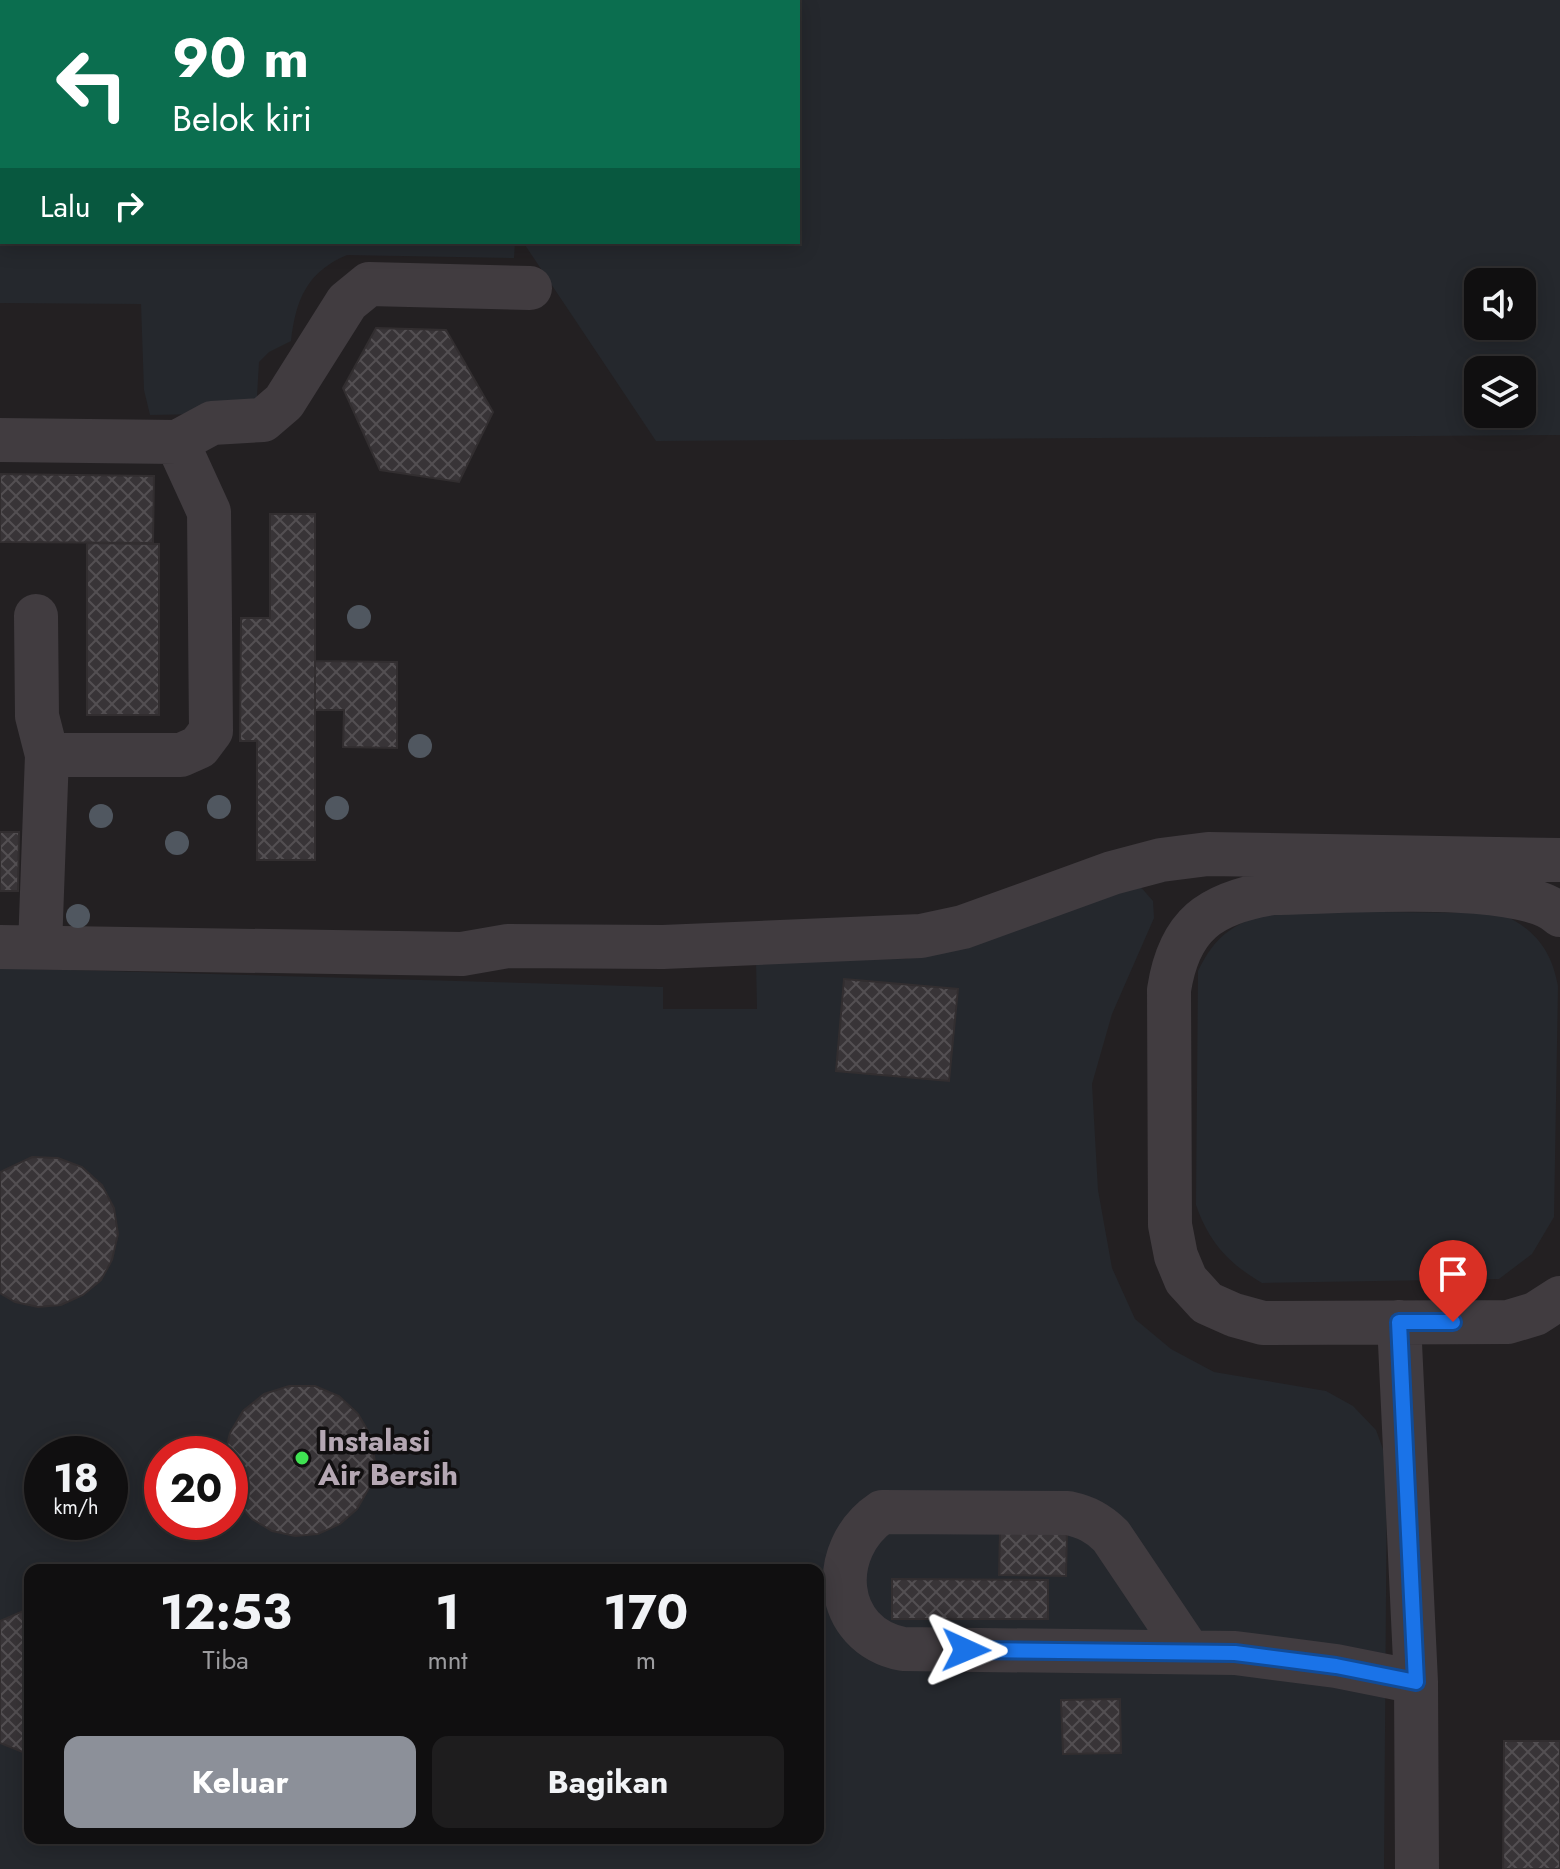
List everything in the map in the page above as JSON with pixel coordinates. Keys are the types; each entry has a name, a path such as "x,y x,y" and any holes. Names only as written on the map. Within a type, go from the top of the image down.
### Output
{"lane":[{"path":"0,440 177,442 212,423 263,420 275,413 347,302 369,284 530,288"},
{"path":"47,755 181,755 199,747 211,731 212,534 209,512 177,442"},
{"path":"36,616 37,716 47,755 20,947 462,954 508,946 663,947 878,940 963,927 1112,873 1161,860 1208,854 1560,860"},
{"path":"1560,915 1526,897 1488,892 1273,893 1240,898 1211,912 1186,935 1173,962 1169,990 1170,1225 1176,1256 1186,1280 1207,1303 1263,1323 1508,1322 1535,1314 1560,1298"},
{"path":"1399,1322 1416,1682 1417,1869"},
{"path":"1189,1652 1111,1536 1100,1525 1084,1517 1052,1513 882,1512 865,1524 847,1557 847,1601 854,1620 866,1635 885,1645 903,1649 1235,1653 1322,1664 1416,1682"}],"shaded area":[{"path":"800,0 1560,0 1560,1869 0,1869 0,244 800,244"},
{"path":"800,0 1560,0 1560,435 656,441 524,244 800,244"},
{"path":"0,244 515,244 514,258 347,255 333,262 313,279 300,300 291,341 269,352 259,362 256,413 150,415 144,390 141,304 0,303"},
{"path":"1139,885 1153,901 1154,918 1112,1014 1092,1084 1098,1190 1112,1268 1135,1319 1171,1349 1214,1372 1326,1391 1353,1406 1376,1430 1387,1460 1384,1869 0,1869 0,968 663,987 663,1009 757,1009 756,960 905,959 946,951"},
{"path":"1270,911 1500,913 1531,933 1546,950 1558,986 1554,1217 1532,1254 1499,1279 1262,1283 1239,1268 1207,1230 1196,1205 1198,971 1226,933"}],"building":[{"path":"376,328 446,330 493,412 459,482 380,470 343,388"},
{"path":"0,474 154,476 153,543 0,542"},
{"path":"270,514 315,514 315,860 257,860 257,741 240,741 241,618 270,618"},
{"path":"87,543 159,544 159,715 87,715"},
{"path":"315,661 397,662 397,748 343,747 344,710 315,710"},
{"path":"0,832 19,832 18,891 0,891"},
{"path":"844,979 958,989 949,1081 836,1071"},
{"path":"32,1157 58,1158 82,1167 102,1185 114,1208 118,1234 112,1260 101,1280 83,1295 61,1305 38,1307 15,1302 0,1293 0,1172"},
{"name":"Instalasi Air Bersih","path":"289,1386 315,1386 339,1396 358,1414 371,1436 375,1462 369,1488 357,1509 340,1524 318,1534 295,1536 272,1531 248,1514 248,1436 229,1436 243,1411 264,1394"},
{"path":"1000,1530 1067,1532 1066,1576 999,1575"},
{"path":"892,1579 1048,1580 1048,1619 892,1619"},
{"path":"24,1611 24,1753 0,1743 0,1621"},
{"path":"1120,1699 1121,1753 1063,1754 1061,1700"},
{"path":"1504,1741 1560,1741 1560,1869 1503,1869"}],"place":[{"name":"Instalasi Air Bersih","path":"302,1458"}],"route":[{"path":"966,1650 1235,1653 1336,1666 1416,1682 1399,1322 1453,1322"}]}
